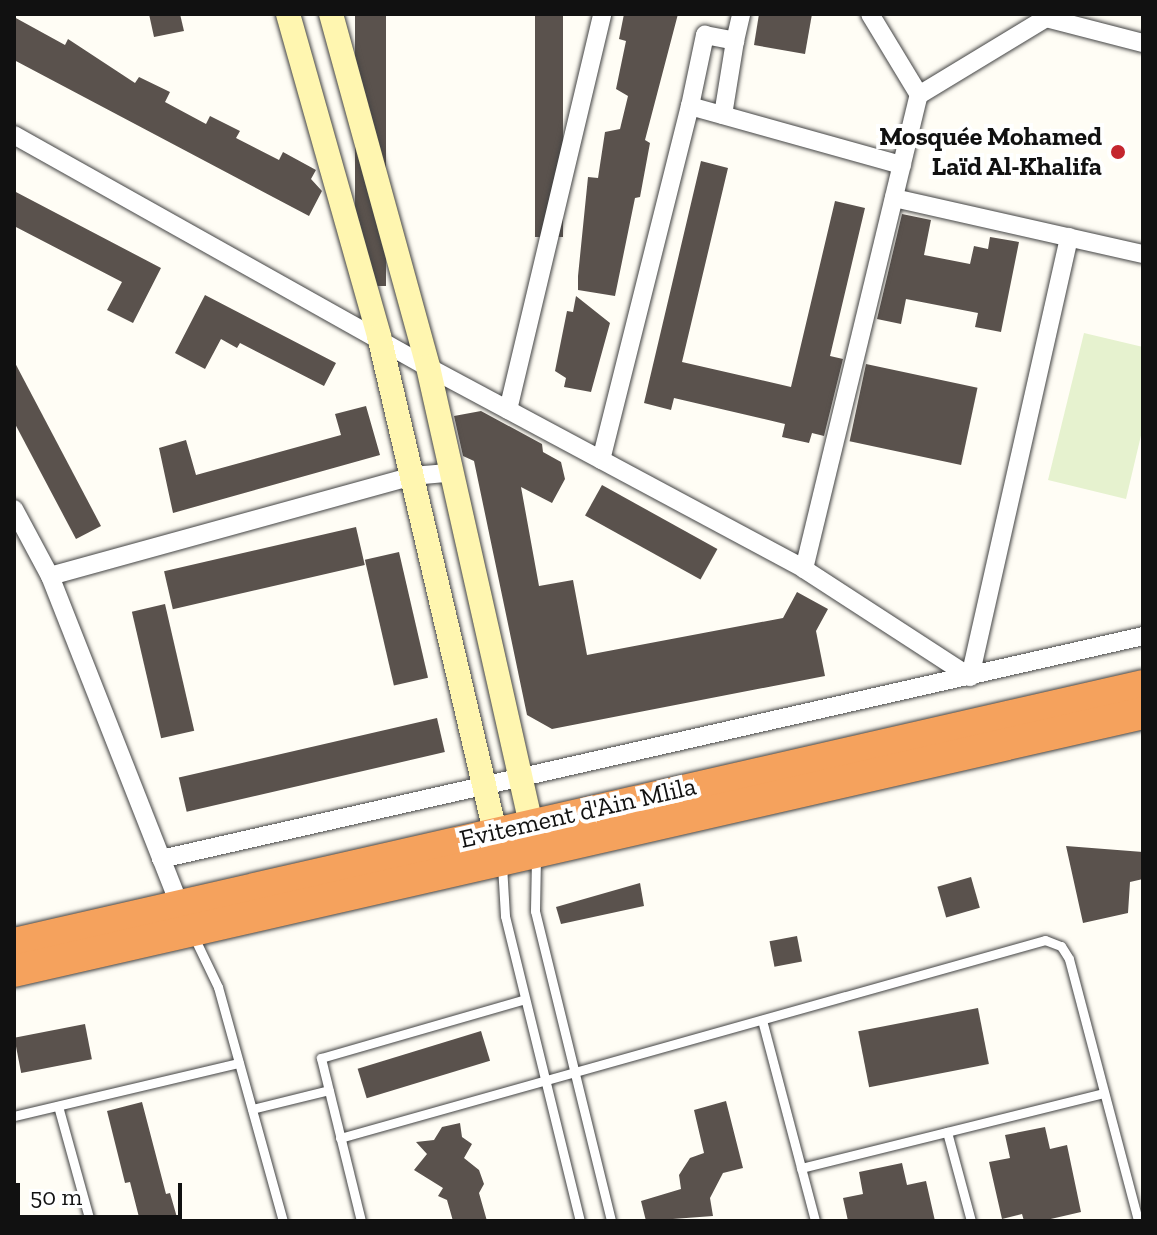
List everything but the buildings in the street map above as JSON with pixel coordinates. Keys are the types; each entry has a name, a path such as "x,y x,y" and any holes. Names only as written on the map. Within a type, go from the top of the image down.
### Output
{"highway":[{"name":"Evitement d'Ain Mlila","path":"14,944 184,916 498,845 1143,686"},
{"name":"Evitement d'Ain Mlila","path":"534,836 1143,713"},
{"name":"Evitement d'Ain Mlila","path":"14,971 184,916"}],"street":[{"path":"288,14 379,336 498,845"},
{"path":"331,14 428,367 448,473 534,836"},
{"path":"508,410 602,14"},
{"path":"723,115 741,14"},
{"path":"870,14 919,95"},
{"path":"804,569 919,95 1045,16 1143,43"},
{"path":"601,460 705,35 735,41"},
{"path":"690,106 902,165"},
{"path":"14,135 379,336 428,367 804,569 970,677"},
{"path":"894,198 1143,254"},
{"path":"970,677 1069,237"},
{"path":"50,576 412,476 448,473"},
{"path":"14,509 50,576 184,916"},
{"path":"161,859 486,788 1143,636"}],"lane":[{"path":"534,836 535,911 572,1073 611,1221"},
{"path":"498,845 505,916 580,1221"},
{"path":"184,916 218,987 283,1221"},
{"path":"340,1138 1045,940 1061,946 1069,959 1138,1221"},
{"path":"358,1220 321,1058 525,999"},
{"path":"762,1020 815,1221"},
{"path":"14,1116 239,1063"},
{"path":"252,1109 329,1090"},
{"path":"801,1168 1104,1093"},
{"path":"58,1106 90,1221"},
{"path":"947,1132 971,1221"}],"green space":[{"path":"1084,333 1143,347 1143,427 1126,499 1048,480"}],"place":[{"name":"Mosquée Mohamed Laïd Al-Khalifa","path":"1118,152"}]}
